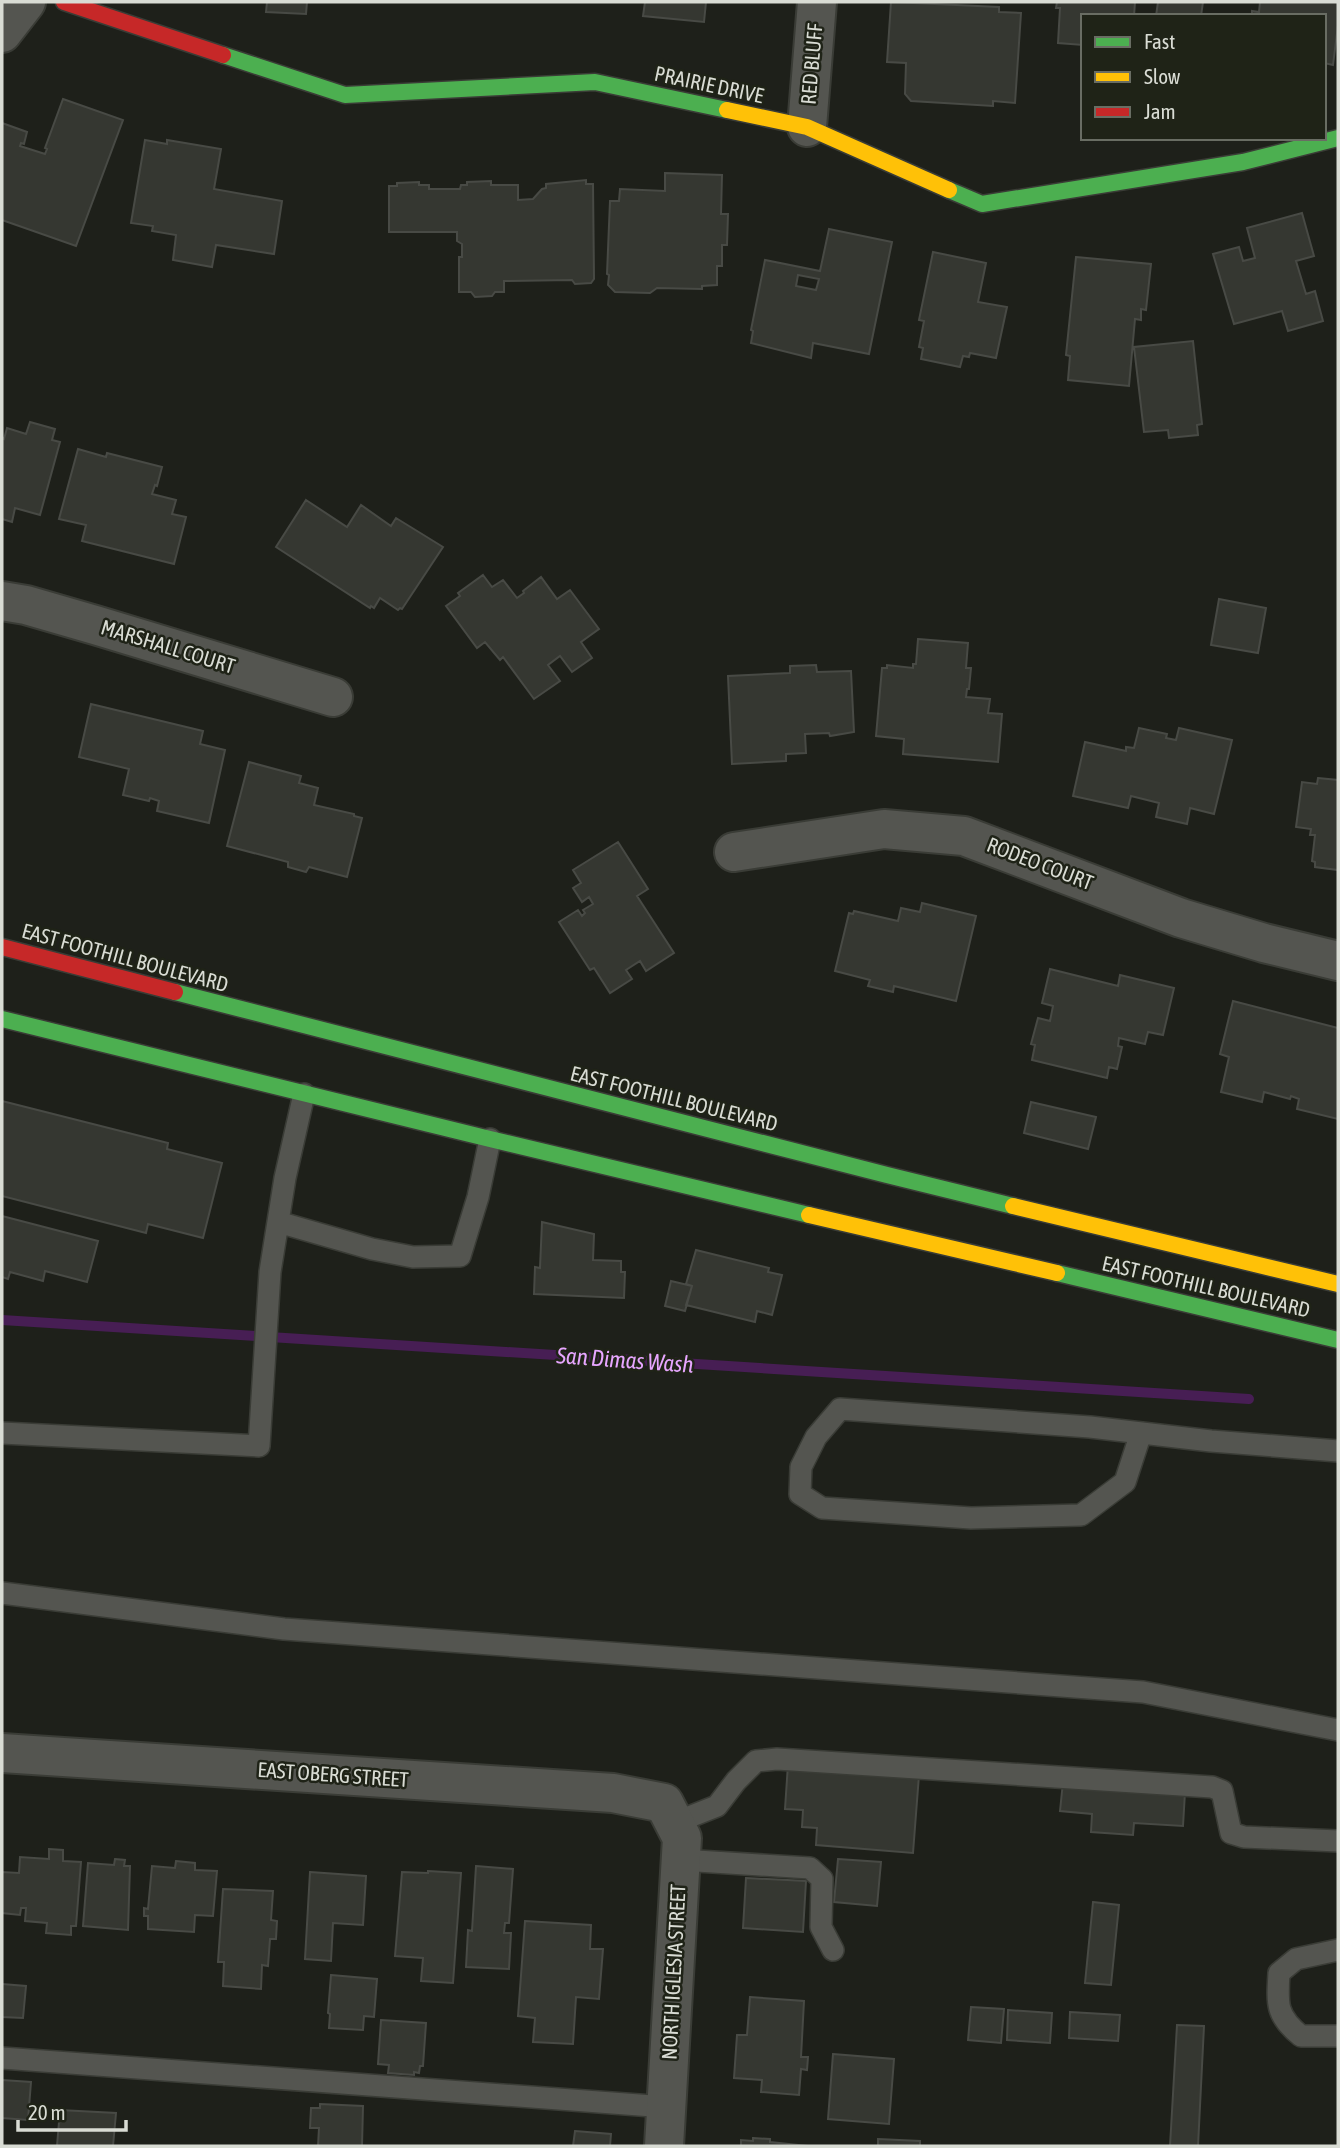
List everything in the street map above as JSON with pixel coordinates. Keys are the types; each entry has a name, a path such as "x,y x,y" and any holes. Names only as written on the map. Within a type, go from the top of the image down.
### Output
{"main road":[{"name":"PRAIRIE DRIVE","path":"64,2 345,95 595,82 807,127 982,204 1243,162 1338,138"},
{"name":"EAST FOOTHILL BOULEVARD","path":"2,947 887,1175 1338,1284"},
{"name":"EAST FOOTHILL BOULEVARD","path":"2,1019 490,1139 1338,1340"}],"street":[{"path":"2,33 26,2"},
{"name":"RED BLUFF","path":"807,127 817,2"},
{"name":"MARSHALL COURT","path":"2,601 83,621 333,697"},
{"name":"RODEO COURT","path":"734,852 884,829 964,836 1181,918 1264,943 1338,961"},
{"name":"EAST OBERG STREET","path":"2,1753 613,1793 669,1813"},
{"name":"NORTH IGLESIA STREET","path":"664,2146 682,1838 669,1813"}],"lane":[{"path":"2,1433 259,1446 270,1272 304,1094"},
{"path":"278,1222 372,1250 413,1256 460,1256 478,1197 490,1139"},
{"path":"1141,1433 1125,1482 1081,1515 971,1518 822,1508 800,1494 801,1467 816,1437 840,1409 1090,1427 1211,1441 1338,1451"},
{"path":"2,1593 284,1629 1143,1692 1338,1730"},
{"path":"669,1813 717,1806 756,1761 777,1759 1212,1787 1222,1791 1231,1833 1244,1837 1338,1841"},
{"path":"681,1860 810,1868 822,1879 821,1927 834,1950"},
{"path":"1338,1950 1296,1959 1279,1973 1277,1998 1284,2022 1301,2036 1338,2036"},
{"path":"2,2058 666,2107"}],"building":[{"path":"267,2 307,2 306,14 266,12"},
{"path":"645,2 706,2 704,22 643,16"},
{"path":"891,2 999,7 999,12 1021,13 1015,103 993,101 993,106 911,101 905,94 906,63 887,62"},
{"path":"1057,2 1135,2 1134,14 1081,14 1081,45 1058,43 1060,8 1056,8"},
{"path":"1158,2 1203,2 1201,14 1156,14"},
{"path":"1260,2 1338,2 1333,65 1326,63 1326,14 1252,14 1252,11 1259,12"},
{"path":"63,99 123,120 76,246 2,220 2,123 27,132 24,144 21,143 20,146 45,154"},
{"path":"145,140 167,144 167,140 221,149 214,189 282,201 274,254 216,245 212,267 173,260 176,235 152,231 153,226 131,223"},
{"path":"665,173 722,175 721,214 728,214 727,245 722,245 722,266 717,266 717,285 702,286 702,289 657,288 650,293 615,292 608,285 607,274 610,201 619,201 620,189 665,191"},
{"path":"586,180 586,184 593,184 594,279 591,283 575,284 572,280 504,281 504,292 475,297 471,292 459,292 459,257 462,257 462,244 457,241 457,232 389,232 389,186 397,186 397,183 419,182 419,185 429,185 429,189 460,189 461,185 467,185 467,182 491,181 491,185 518,185 518,200 533,199 546,188 546,184"},
{"path":"1302,213 1314,256 1296,261 1306,294 1315,291 1323,321 1288,331 1282,311 1234,324 1213,254 1239,247 1243,261 1255,258 1247,228"},
{"path":"829,229 892,242 869,354 813,343 811,358 751,343 751,330 765,260 820,271","holes":["798,275 819,279 816,290 796,286"]},
{"path":"933,252 986,263 978,302 1007,307 996,358 970,353 969,357 963,356 960,367 921,359 923,348 919,347 924,321 919,320"},
{"path":"1076,257 1151,264 1146,310 1141,309 1141,320 1135,319 1129,386 1068,380 1070,356 1066,355"},
{"path":"1193,341 1202,424 1197,425 1198,435 1169,438 1168,430 1144,432 1134,347"},
{"path":"30,422 55,429 52,440 60,442 40,515 15,508 12,522 2,519 2,438 4,439 7,428 26,434"},
{"path":"78,449 106,457 107,453 162,467 152,494 176,500 172,514 186,517 174,564 82,541 86,525 59,519"},
{"path":"306,500 347,527 361,505 391,526 396,518 443,547 402,609 398,610 380,598 374,608 370,608 276,547"},
{"path":"483,575 492,587 503,580 517,598 541,577 557,599 570,590 599,629 581,642 592,658 572,672 560,656 548,665 560,681 534,699 503,657 500,660 485,642 477,648 446,606 460,596 458,593"},
{"path":"1219,599 1266,608 1258,653 1211,645"},
{"path":"918,639 968,643 966,668 971,668 966,697 990,699 988,713 1002,714 998,762 903,754 904,739 876,736 882,668 887,668 887,665 913,668 913,664 916,664"},
{"path":"816,665 817,672 851,671 854,732 830,736 829,733 805,734 806,753 786,754 786,761 732,764 728,676 790,673 790,666"},
{"path":"91,704 203,731 200,744 225,750 209,823 157,811 159,801 150,798 149,801 123,795 129,769 79,757"},
{"path":"1139,728 1167,734 1166,738 1176,740 1179,728 1232,740 1214,814 1190,808 1187,824 1156,817 1159,803 1131,796 1128,808 1073,796 1085,742 1126,751 1126,747 1134,748"},
{"path":"249,762 301,776 299,783 318,788 314,805 362,818 347,877 309,867 306,872 288,867 288,862 227,846"},
{"path":"1318,778 1338,780 1338,870 1315,867 1315,862 1312,861 1315,835 1310,835 1311,829 1296,827 1302,782 1317,784"},
{"path":"618,842 648,889 637,896 674,953 646,971 640,961 626,970 632,979 610,993 594,968 590,970 559,922 578,910 582,916 585,913 583,910 593,904 589,897 582,902 573,888 581,883 573,870"},
{"path":"922,903 976,916 956,1001 894,986 893,992 868,986 870,980 835,971 849,913 853,914 854,911 898,921 901,908 920,912"},
{"path":"1050,969 1118,986 1120,975 1174,988 1163,1035 1148,1032 1145,1044 1119,1038 1118,1046 1122,1047 1117,1069 1109,1067 1107,1078 1032,1060 1035,1045 1031,1044 1038,1018 1050,1021 1053,1006 1042,1003"},
{"path":"1233,1001 1338,1028 1338,1119 1297,1109 1299,1099 1291,1096 1290,1099 1264,1092 1262,1102 1221,1092 1229,1057 1220,1054"},
{"path":"2,1101 168,1143 167,1149 222,1163 203,1238 148,1224 146,1233 2,1196"},
{"path":"1031,1102 1096,1117 1088,1149 1024,1133"},
{"path":"2,1216 98,1241 87,1282 45,1271 43,1281 10,1272 8,1279 2,1277"},
{"path":"542,1222 594,1234 593,1260 621,1261 621,1272 625,1272 624,1298 534,1294 535,1267 540,1268"},
{"path":"696,1250 769,1268 768,1272 782,1275 772,1315 757,1311 755,1322 686,1305 692,1286 686,1284"},
{"path":"671,1281 692,1286 685,1311 665,1306"},
{"path":"788,1764 919,1775 913,1853 816,1845 817,1828 802,1827 803,1810 785,1809"},
{"path":"1063,1782 1185,1792 1183,1826 1134,1823 1133,1835 1091,1832 1092,1814 1060,1811"},
{"path":"49,1849 63,1850 63,1861 81,1862 76,1926 71,1926 71,1935 46,1933 47,1923 25,1921 26,1908 21,1908 20,1915 2,1913 2,1872 19,1873 20,1857 49,1859"},
{"path":"115,1859 125,1860 124,1866 130,1866 128,1930 83,1926 88,1863 114,1865"},
{"path":"838,1859 881,1862 877,1906 834,1902"},
{"path":"176,1861 195,1863 195,1870 217,1871 213,1916 195,1915 194,1932 148,1929 148,1916 144,1916 144,1908 148,1909 152,1866 175,1868"},
{"path":"476,1866 513,1869 509,1923 505,1923 504,1933 511,1933 509,1969 466,1967 468,1930 472,1931"},
{"path":"310,1872 366,1876 363,1925 333,1923 331,1961 305,1959"},
{"path":"402,1872 461,1873 453,1983 421,1981 423,1958 395,1956"},
{"path":"746,1878 806,1881 803,1932 743,1928"},
{"path":"223,1889 273,1891 271,1920 277,1921 276,1939 270,1939 268,1966 262,1965 261,1989 223,1986 224,1962 218,1962"},
{"path":"1093,1902 1119,1905 1111,1985 1085,1983"},
{"path":"525,1921 591,1925 590,1949 603,1949 599,1999 576,1997 573,2044 533,2042 535,2018 518,2016"},
{"path":"331,1975 377,1979 374,2017 364,2016 363,2030 329,2028"},
{"path":"2,1984 26,1986 23,2018 2,2017"},
{"path":"750,1997 804,2001 801,2057 808,2057 807,2070 801,2069 799,2095 761,2092 762,2080 734,2078 737,2035 747,2035"},
{"path":"971,2007 1004,2009 1001,2043 968,2040"},
{"path":"1008,2010 1052,2013 1050,2043 1007,2040"},
{"path":"1070,2012 1120,2015 1118,2041 1069,2038"},
{"path":"381,2020 426,2023 423,2066 420,2066 419,2073 388,2073 389,2065 378,2064"},
{"path":"1177,2025 1204,2026 1198,2146 1170,2146"},
{"path":"833,2054 894,2059 889,2124 828,2119"},
{"path":"2,2080 31,2082 28,2120 2,2118"},
{"path":"320,2104 363,2106 362,2146 318,2146 319,2128 310,2128 311,2108 320,2108"},
{"path":"60,2110 116,2113 113,2146 57,2146"},
{"path":"575,2131 611,2134 610,2146 573,2146"},
{"path":"753,2138 808,2146 741,2146 741,2140 753,2141"},
{"path":"878,2139 920,2141 920,2146 878,2146"}],"waterway":[{"name":"San Dimas Wash","path":"2,1320 1249,1399"}],"traffic: fast":[{"path":"223,55 345,95 595,82 727,110"},
{"path":"949,190 982,204 1243,162 1338,138"},
{"path":"175,992 1013,1206"},
{"path":"2,1019 809,1215"},
{"path":"1057,1273 1338,1340"}],"traffic: slow":[{"path":"727,110 807,127 949,190"},
{"path":"1013,1206 1338,1284"},
{"path":"809,1215 1057,1273"}],"traffic: jam":[{"path":"64,2 223,55"},
{"path":"2,947 175,992"}]}
